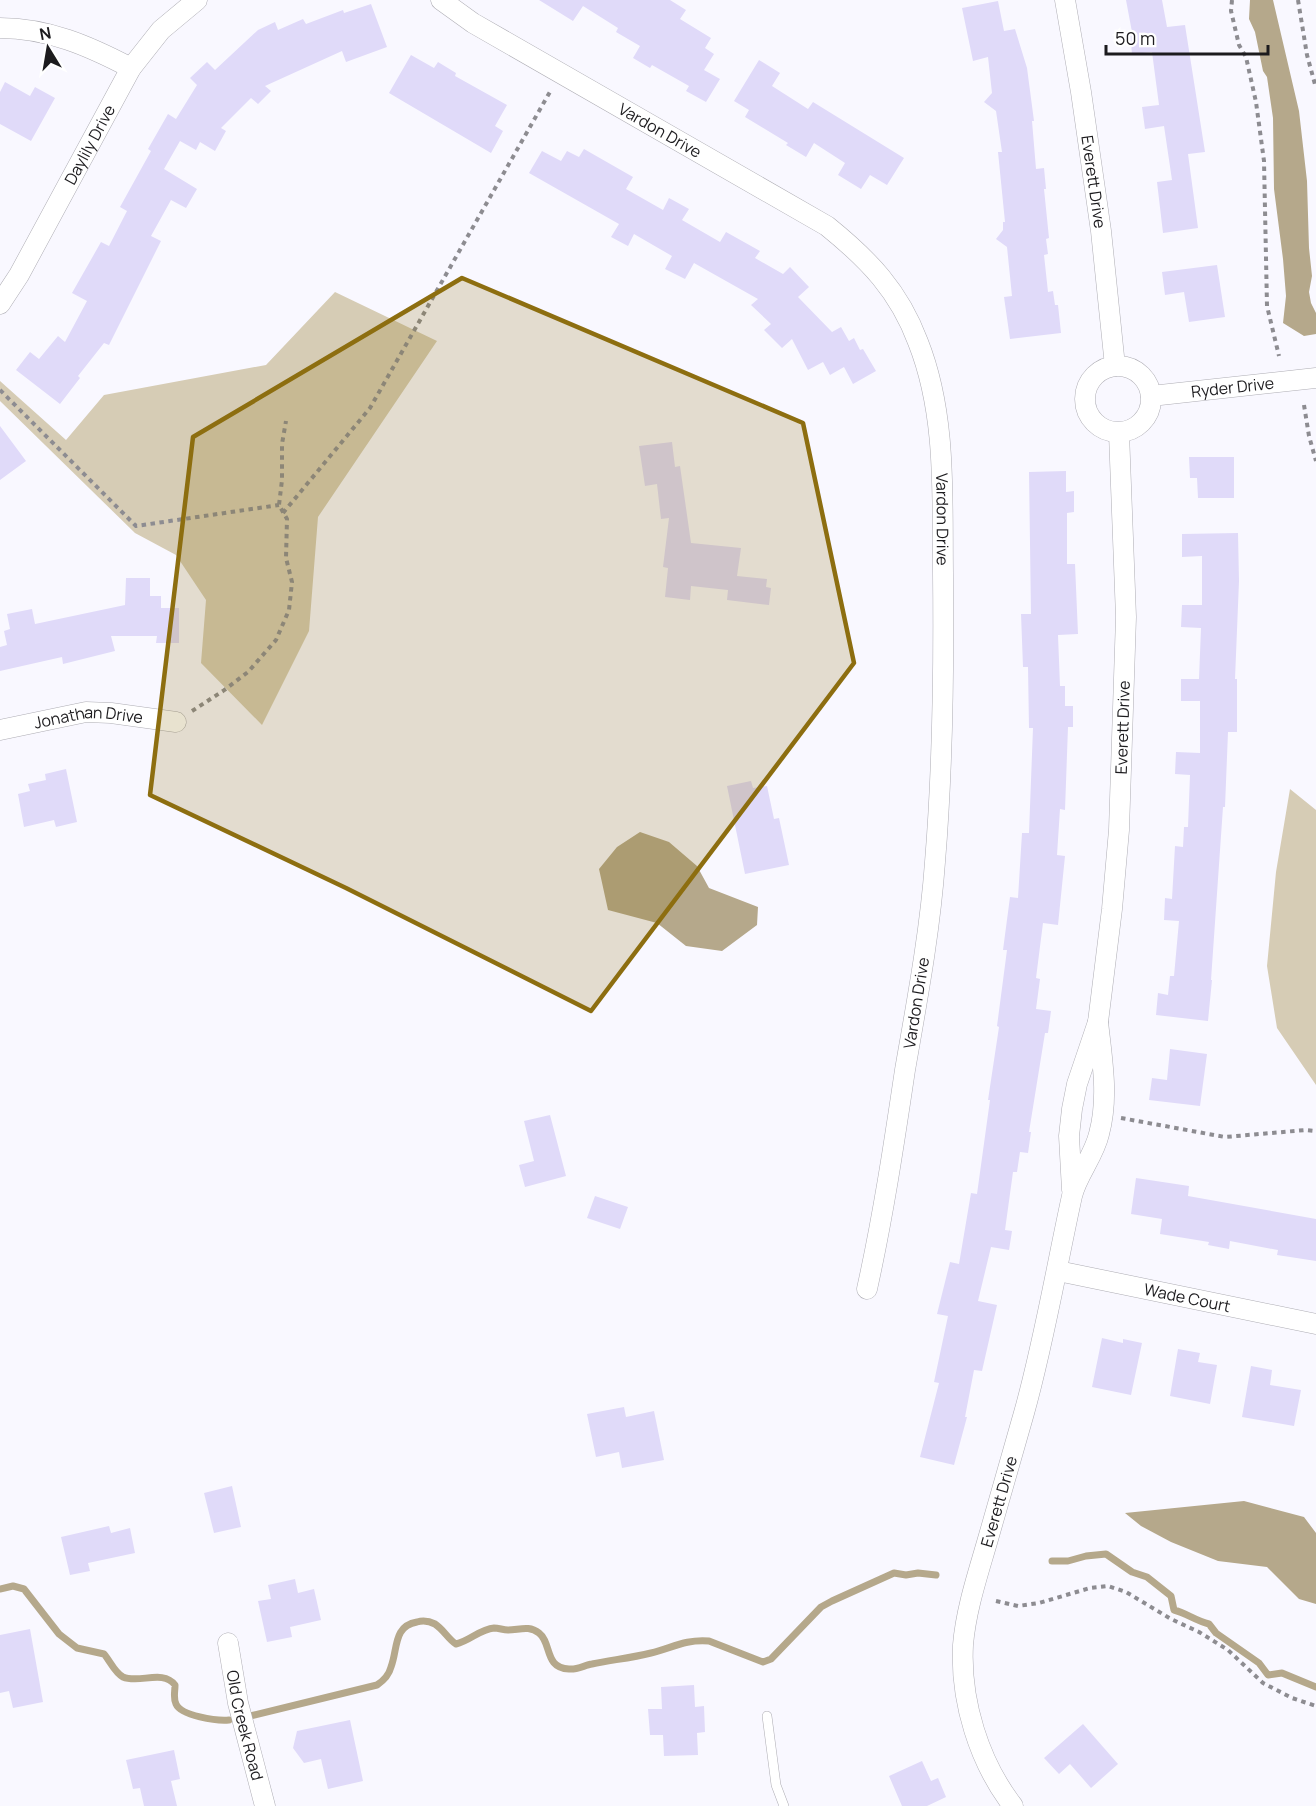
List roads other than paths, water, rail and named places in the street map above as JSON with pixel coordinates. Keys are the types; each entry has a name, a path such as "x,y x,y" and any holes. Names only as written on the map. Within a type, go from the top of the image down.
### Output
{"street":[{"name":"Daylily Drive","path":"0,304 19,275 131,68 161,30 197,0"},
{"name":"Vardon Drive","path":"441,0 473,23 827,226 860,253 881,276 900,305 920,345 929,375 940,441 942,506 941,744 935,863 924,955 879,1232 867,1289"},
{"name":"Everett Drive","path":"1065,0 1100,219 1115,366"},
{"path":"0,28 29,30 58,36 106,55 131,68"},
{"path":"1115,366 1133,370 1142,377 1151,396 1146,416 1138,426 1119,433 1106,431 1098,426 1090,417 1085,405 1085,393 1093,376 1115,366"},
{"name":"Ryder Drive","path":"1151,396 1316,378"},
{"name":"Everett Drive","path":"1073,1193 1069,1136 1072,1109 1077,1084 1098,1022 1113,898 1122,763 1126,617 1119,433"},
{"name":"Jonathan Drive","path":"0,730 86,712 111,712 176,722"},
{"name":"Everett Drive","path":"1013,1806 989,1768 971,1720 964,1682 963,1647 970,1599 1030,1393 1073,1193 1099,1136 1105,1092 1098,1022"},
{"name":"Wade Court","path":"1058,1271 1316,1324"},
{"name":"Old Creek Road","path":"228,1642 238,1703 265,1806"}],"lane":[{"path":"767,1716 776,1785 784,1806"}],"waterway":[{"path":"1052,1561 1068,1561 1106,1554 1132,1572 1147,1577 1171,1596 1174,1610 1209,1624 1216,1633 1259,1663 1268,1675 1282,1673 1316,1687"},
{"path":"250,1716 377,1685 386,1678 390,1670 400,1633 409,1624 420,1621 435,1624 456,1644 489,1629 531,1629 543,1637 552,1660 561,1668 569,1669 644,1655 700,1641 709,1641 763,1662 771,1659 821,1607 832,1601 894,1573 936,1575"},
{"path":"0,1589 13,1586 24,1589 59,1634 77,1648 104,1654 123,1677 129,1679 157,1677 170,1680 175,1685 175,1699 179,1708 200,1717 229,1720"}]}
